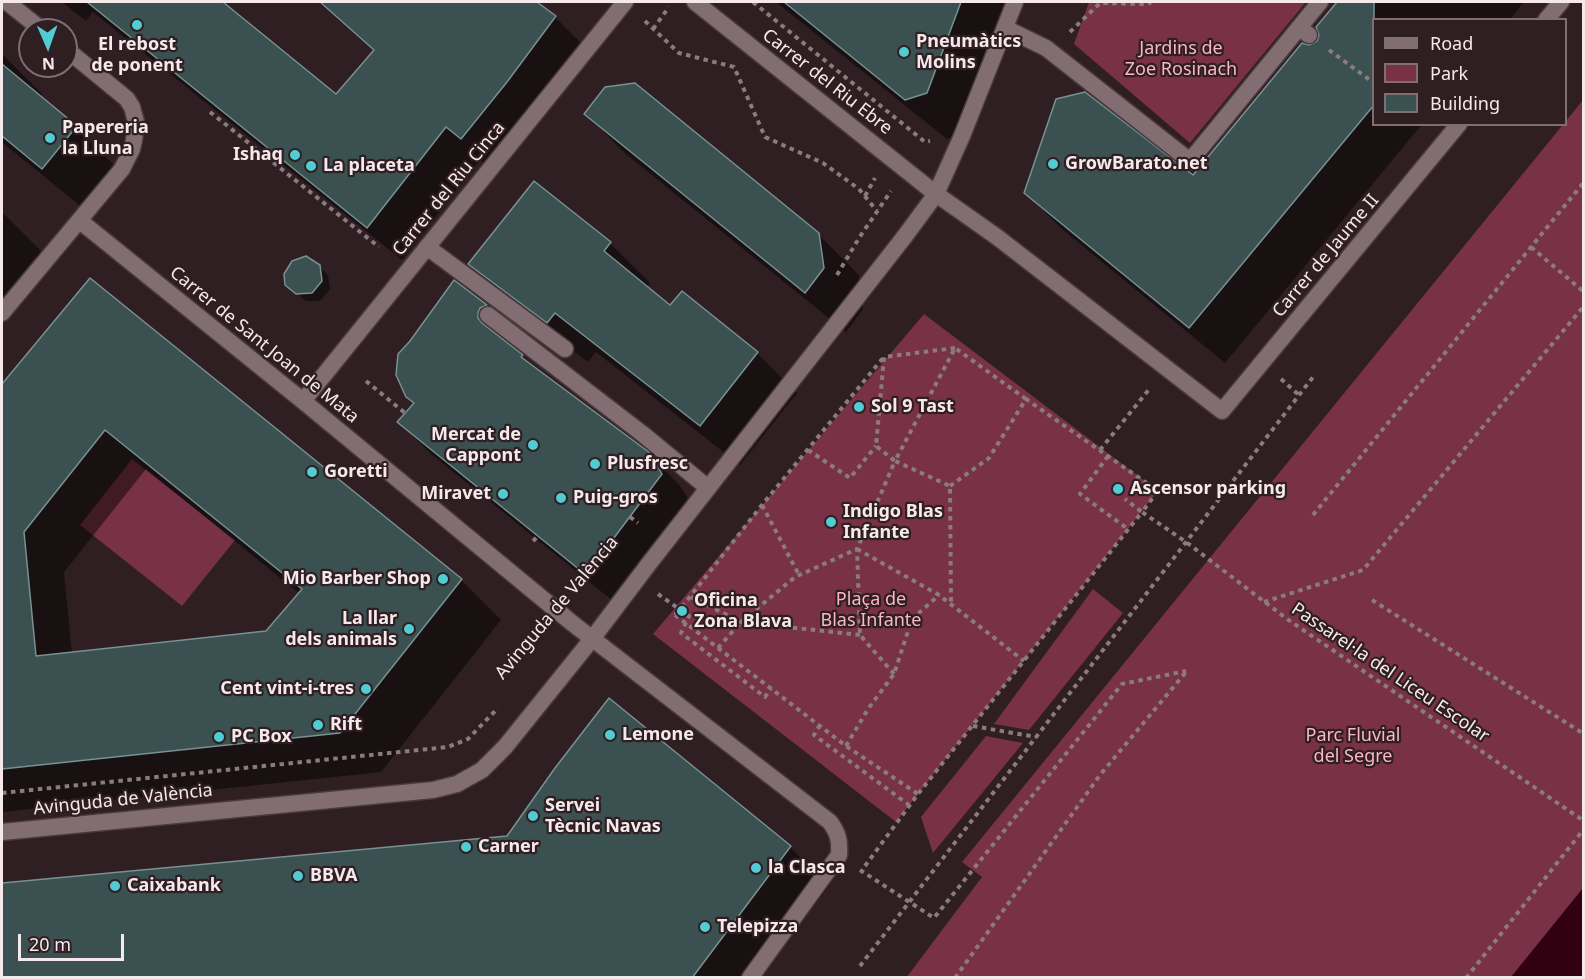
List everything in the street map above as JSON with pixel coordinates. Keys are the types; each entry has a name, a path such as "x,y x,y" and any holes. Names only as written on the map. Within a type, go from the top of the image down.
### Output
{"street":[{"path":"7,2 27,18"},
{"name":"Carrer del Riu Cinca","path":"303,401 625,2"},
{"name":"Carrer del Riu Ebre","path":"695,2 936,194"},
{"name":"Avinguda de València","path":"2,832 433,790 457,784 482,770 505,747 592,639 936,194 962,136 1015,2"},
{"path":"1005,28 1050,51 1190,162 1304,31 1320,2"},
{"path":"1548,18 1561,2"},
{"path":"2,313 122,168 134,140 135,122 132,107 127,99 78,59"},
{"name":"Carrer de Jaume II","path":"936,194 997,237 1222,411 1457,126"},
{"name":"Carrer de Sant Joan de Mata","path":"80,221 592,639"},
{"path":"427,247 565,349"},
{"path":"488,315 644,435 708,488"},
{"path":"592,639 830,822 837,831 840,840 839,855 750,978"}],"path":[{"path":"653,29 673,2"},
{"name":"Carrer del Riu Ebre","path":"753,2 925,142"},
{"path":"1050,51 1100,3 1148,4 1150,2"},
{"path":"641,18 679,54 734,67 765,136 823,163 859,189 877,211"},
{"path":"1304,31 1372,82"},
{"path":"210,112 379,247"},
{"path":"837,276 859,238 925,142 962,136"},
{"path":"925,142 950,162"},
{"path":"865,196 875,177"},
{"path":"1313,515 1584,182"},
{"path":"1531,247 1584,292"},
{"path":"1263,602 1363,570 1584,306"},
{"path":"894,674 860,635 856,549 895,461 955,348"},
{"path":"861,870 909,805 918,794 973,726 1158,492 955,348 884,357 675,615 846,746 918,794"},
{"path":"808,450 850,478 876,446 884,357"},
{"path":"860,966 1313,377"},
{"path":"1280,379 1299,394"},
{"path":"366,381 405,413"},
{"path":"1100,450 1156,381"},
{"path":"950,486 989,458 1026,399"},
{"path":"876,446 895,461 950,486"},
{"path":"1108,456 1080,494 1128,529"},
{"path":"950,486 951,604"},
{"name":"Passarel·la del Liceu Escolar","path":"1125,499 1287,619 1584,821"},
{"path":"762,505 799,575"},
{"path":"630,517 638,523"},
{"path":"533,541 538,536"},
{"path":"718,648 741,622 799,575 856,549"},
{"path":"856,549 939,595 1024,661"},
{"path":"600,557 606,562"},
{"path":"657,593 689,616 681,633 765,697 771,688"},
{"path":"846,746 868,709 894,674 912,619 939,595"},
{"path":"691,597 741,622 860,635"},
{"path":"1371,600 1584,734"},
{"path":"839,855 934,918 1122,684 1186,671 1100,776 955,978"},
{"name":"Avinguda de València","path":"2,793 448,747 468,739 499,707"},
{"path":"820,725 814,735 909,805"},
{"path":"973,726 1036,737"},
{"path":"1466,978 1584,829"}],"green space":[{"name":"Jardins de Zoe Rosinach","path":"1089,2 1306,2 1190,143 1074,44"},
{"name":"Parc Fluvial del Segre","path":"1583,100 1583,977 906,978 982,877 962,862 1562,126 1567,126 1567,120"},
{"name":"Plaça de Blas Infante","path":"924,314 1158,491 896,822 653,634"},
{"path":"132,459 235,540 182,606 80,525"},
{"path":"1093,589 1123,613 1029,730 994,724"},
{"path":"986,736 1023,743 933,853 921,817"}],"shaded area":[{"path":"1583,888 1583,977 1511,977"}],"building":[{"path":"87,2 223,2 336,94 374,50 320,2 537,2 556,16 461,139 446,127 367,228"},
{"path":"784,2 961,2 927,93 905,100"},
{"path":"1337,2 1374,2 1372,107 1189,328 1024,193 1056,99 1085,92 1193,175 1302,43 1309,45 1317,41 1319,35 1316,27"},
{"path":"2,64 77,126 42,169 2,136"},
{"path":"635,83 819,233 824,268 805,293 584,114 605,87"},
{"path":"534,181 611,242 604,251 670,305 682,291 758,352 700,426 555,313 547,323 468,264"},
{"path":"306,256 320,265 322,281 312,293 296,294 285,285 284,274 292,261"},
{"path":"90,278 462,579 340,733 2,769 2,384","holes":["105,430 302,589 266,631 36,656 24,532"]},
{"name":"Mercat de Cappont","path":"454,280 487,305 480,308 478,313 478,318 482,323 523,355 521,357 650,453 662,474 586,575 397,422 414,403 406,397 396,375 398,354"},
{"path":"609,698 791,846 692,978 2,978 2,883 507,836 555,768"}],"place":[{"name":"El rebost de ponent","path":"137,25"},
{"name":"Pneumàtics Molins","path":"904,52"},
{"name":"Papereria la Lluna","path":"50,138"},
{"name":"Ishaq","path":"295,155"},
{"name":"GrowBarato.net","path":"1053,164"},
{"name":"La placeta","path":"311,166"},
{"name":"Sol 9 Tast","path":"859,407"},
{"name":"Mercat de Cappont","path":"533,445"},
{"name":"Plusfresc","path":"595,464"},
{"name":"Goretti","path":"312,472"},
{"name":"Ascensor parking","path":"1118,489"},
{"name":"Miravet","path":"503,494"},
{"name":"Puig-gros","path":"561,498"},
{"name":"Indigo Blas Infante","path":"831,522"},
{"name":"Mio Barber Shop","path":"443,579"},
{"name":"Oficina Zona Blava","path":"682,611"},
{"name":"La llar dels animals","path":"409,629"},
{"name":"Cent vint-i-tres","path":"366,689"},
{"name":"Rift","path":"318,725"},
{"name":"Lemone","path":"610,735"},
{"name":"PC Box","path":"219,737"},
{"name":"Servei Tècnic Navas","path":"533,816"},
{"name":"Carner","path":"466,847"},
{"name":"la Clasca","path":"756,868"},
{"name":"BBVA","path":"298,876"},
{"name":"Caixabank","path":"115,886"},
{"name":"Telepizza","path":"705,927"}]}
